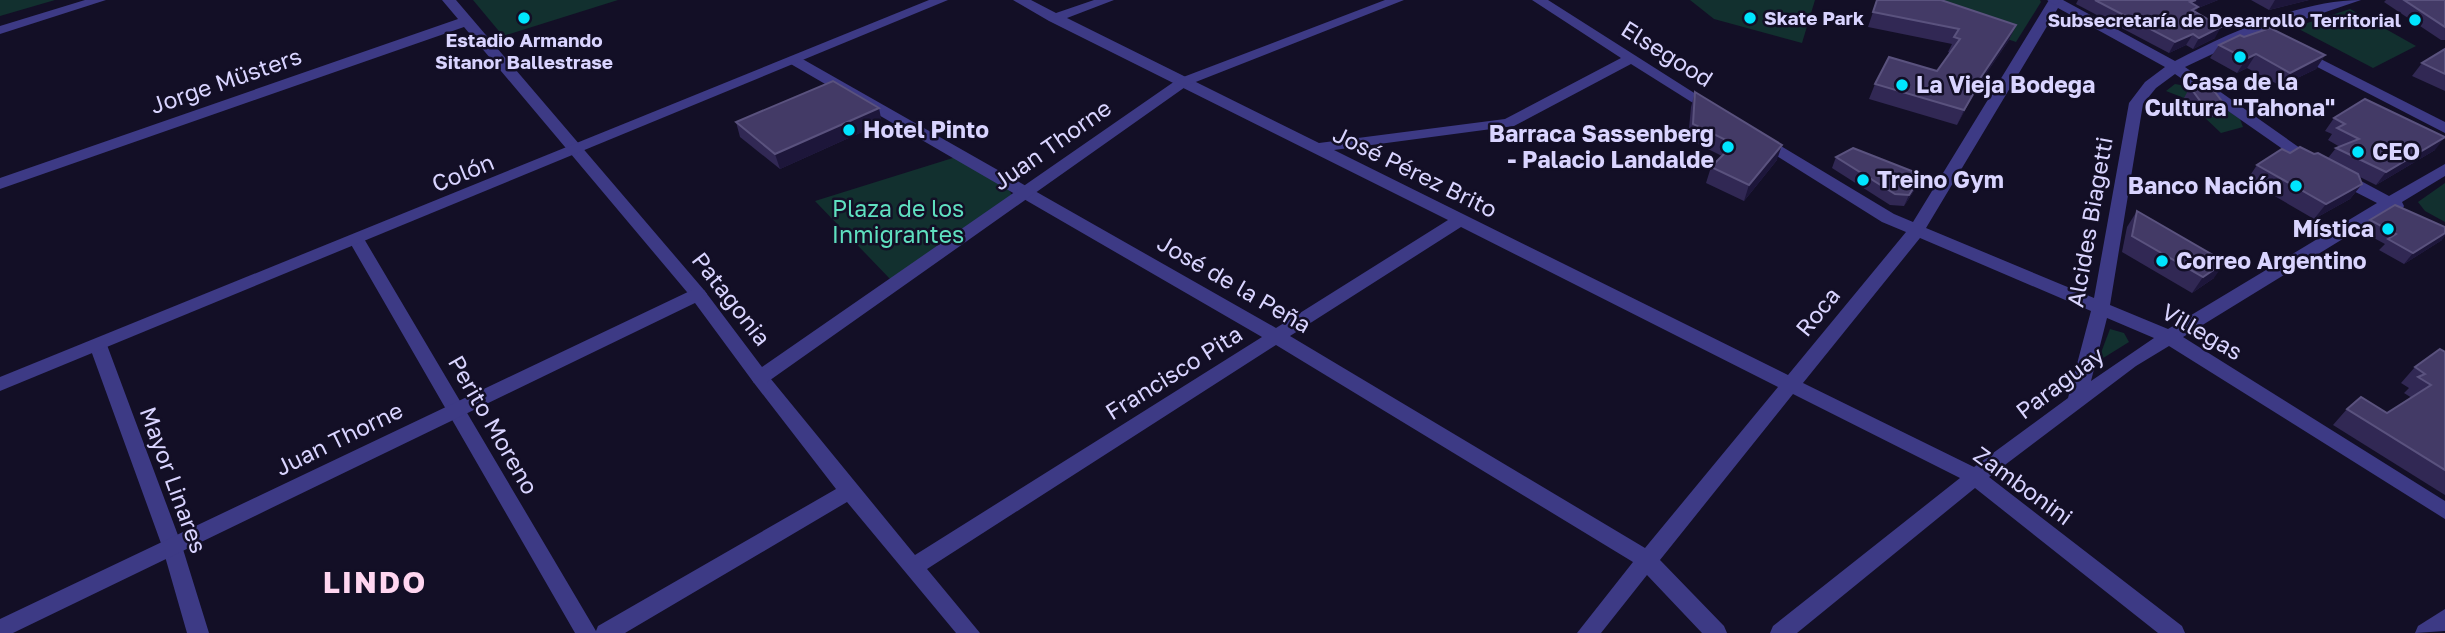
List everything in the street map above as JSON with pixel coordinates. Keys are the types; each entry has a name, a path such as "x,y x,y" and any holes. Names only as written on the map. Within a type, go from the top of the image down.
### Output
{"street":[{"path":"0,30 99,0"},
{"name":"Patagonia","path":"449,0 698,294 849,491 969,633"},
{"name":"Colón","path":"0,384 357,241 941,0"},
{"name":"José Pérez Brito","path":"1020,0 1791,385"},
{"path":"1054,18 1107,0"},
{"name":"Juan Thorne","path":"760,378 1182,82 1397,0"},
{"name":"Elsegood","path":"1539,0 1727,118"},
{"path":"2055,0 2175,67 2312,162 2413,215"},
{"name":"Roca","path":"1588,633 1645,559 1916,230 2055,0"},
{"name":"Alcides Biagetti","path":"2076,401 2101,307 2136,103 2140,93 2175,67 2256,30 2291,15 2354,0"},
{"name":"Jorge Müsters","path":"0,184 467,21"},
{"path":"2256,30 2445,128"},
{"path":"1315,148 1509,123 1632,58"},
{"name":"José de la Peña","path":"794,60 1277,337 1645,559 1716,633"},
{"path":"1750,133 1868,208 1916,230"},
{"name":"Paraguay","path":"1781,633 1975,477 2167,336 2445,169"},
{"name":"Francisco Pita","path":"913,567 1460,220"},
{"name":"Villegas","path":"1916,230 2167,336 2445,511"},
{"name":"Perito Moreno","path":"357,241 586,633"},
{"name":"Juan Thorne","path":"0,629 698,294"},
{"name":"Mayor Linares","path":"98,345 172,546 198,633"},
{"name":"Zambonini","path":"1791,385 1975,477 2174,633"},
{"path":"606,633 849,491"},
{"path":"2426,633 2445,618"}],"green space":[{"path":"0,0 55,0 0,16"},
{"name":"Estadio Armando Sitanor Ballestrase","path":"473,0 618,0 503,36"},
{"path":"1690,0 1815,0 1802,43 1714,19"},
{"path":"1893,0 2040,0 2041,2 2016,42"},
{"path":"2350,9 2416,46 2373,68 2295,27"},
{"path":"2175,84 2192,87 2240,119 2243,127 2221,133 2184,98 2166,91"},
{"name":"Plaza de los Inmigrantes","path":"956,157 1008,187 1012,196 892,281 815,201"},
{"path":"2445,183 2445,222 2425,211 2418,202"},
{"path":"2110,329 2124,333 2129,342 2100,360 2099,358"}],"building":[{"path":"1877,0 1941,0 2016,25 1977,83 1979,84 1964,110 1875,84 1889,57 1937,71 1960,39 1954,37 1959,29 1873,12"},
{"path":"2095,0 2196,0 2190,2 2198,7 2192,10 2221,27 2199,38 2193,34 2175,42"},
{"path":"2404,0 2445,0 2445,27"},
{"path":"2270,28 2325,55 2290,73 2256,54 2246,59 2219,45 2240,35 2244,37"},
{"path":"2445,49 2445,74 2422,63"},
{"path":"833,81 879,108 775,154 736,122"},
{"path":"2190,87 2212,88 2226,107 2204,106"},
{"path":"1695,92 1782,145 1749,185 1711,167 1734,144 1693,124"},
{"path":"2365,99 2445,137 2386,172 2336,148 2359,139 2337,128 2345,124 2334,118"},
{"path":"2300,147 2314,154 2318,153 2358,174 2362,184 2326,204 2257,165 2282,149 2290,153"},
{"path":"1853,148 1922,175 1909,195 1895,194 1836,157"},
{"path":"2395,205 2445,227 2445,233 2413,253 2388,239 2396,234 2370,220"},
{"path":"2137,211 2225,262 2203,277 2132,236"},
{"path":"2440,349 2445,352 2445,470 2347,409 2361,397 2387,413 2431,385 2418,377 2425,374 2415,367"}],"place":[{"name":"Estadio Armando Sitanor Ballestrase","path":"524,18"},
{"name":"Skate Park","path":"1750,18"},
{"name":"Subsecretaría de Desarrollo Territorial","path":"2415,20"},
{"name":"Casa de la Cultura \"Tahona\"","path":"2240,57"},
{"name":"La Vieja Bodega","path":"1902,85"},
{"name":"Hotel Pinto","path":"849,130"},
{"name":"Barraca Sassenberg - Palacio Landalde","path":"1728,147"},
{"name":"CEO","path":"2358,152"},
{"name":"Treino Gym","path":"1863,180"},
{"name":"Banco Nación","path":"2296,186"},
{"name":"Mística","path":"2388,229"},
{"name":"Correo Argentino","path":"2162,261"}],"district":[{"name":"LINDO","path":"375,583"}]}
